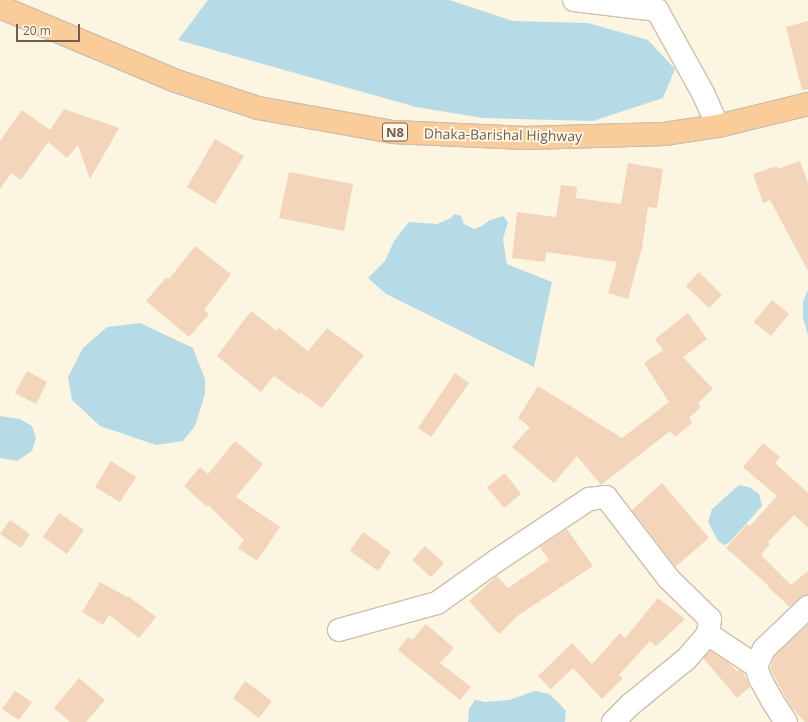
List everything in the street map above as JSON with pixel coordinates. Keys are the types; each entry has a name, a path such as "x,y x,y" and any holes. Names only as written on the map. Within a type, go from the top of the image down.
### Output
{"highway":[{"name":"Dhaka-Barishal Highway","path":"0,7 176,81 258,108 393,132 526,138 664,134 718,126 808,104"}],"street":[{"path":"574,0 663,5 718,126"},
{"path":"339,630 437,603 496,561 589,499 606,497 669,579 710,619 708,634 685,660 630,705 613,722"},
{"path":"756,666 764,650 808,607"},
{"path":"708,634 756,666 763,685 786,722"}],"water":[{"path":"208,0 449,0 513,21 588,23 648,40 675,69 663,98 593,121 483,118 416,107 178,40"},
{"path":"454,214 461,216 464,224 474,229 482,226 490,220 503,216 508,222 503,239 507,264 552,282 534,367 386,294 368,278 385,261 394,241 409,222 437,224 451,218"},
{"path":"808,290 808,335 803,318 803,302"},
{"path":"140,323 193,348 205,379 205,394 195,426 183,441 156,445 100,426 72,400 68,377 83,348 107,327"},
{"path":"0,416 20,419 32,426 36,438 32,451 17,461 0,458"},
{"path":"739,485 749,487 759,494 762,506 729,543 724,545 718,541 708,522 712,509"},
{"path":"535,691 549,694 559,703 566,711 565,722 468,722 469,709 475,700 486,702 509,700"}],"building":[{"path":"808,21 808,89 802,90 786,27"},
{"path":"64,109 119,128 90,179 78,145 67,158 48,142 21,180 11,173 0,189 0,141 22,110 50,130"},
{"path":"215,139 244,156 215,204 187,187"},
{"path":"800,161 808,183 808,271 770,200 763,203 753,174 777,166 778,169"},
{"path":"628,163 663,169 657,208 648,207 642,248 628,299 608,293 617,262 546,252 545,262 512,258 517,212 556,217 561,185 577,187 576,198 621,204"},
{"path":"289,172 353,184 344,231 279,218"},
{"path":"195,246 231,274 204,310 209,314 189,337 146,301 166,278 169,279"},
{"path":"699,272 722,295 709,308 686,286"},
{"path":"772,300 789,314 771,336 754,322"},
{"path":"251,311 277,331 279,328 308,351 327,328 364,355 322,408 274,376 261,392 217,356"},
{"path":"688,313 707,339 683,357 713,389 698,403 701,407 689,418 692,423 675,437 670,431 601,485 577,456 554,483 512,447 530,427 518,418 538,386 622,438 669,402 644,363 663,350 655,339"},
{"path":"27,371 47,382 36,404 15,393"},
{"path":"455,373 469,383 431,437 418,428"},
{"path":"235,441 263,464 236,497 280,527 257,561 238,548 244,540 208,505 207,507 184,486 200,467 208,474"},
{"path":"763,443 780,457 775,463 808,493 808,528 794,515 768,542 770,544 761,555 791,585 808,571 808,595 800,598 790,607 767,586 768,585 726,548 747,524 750,526 777,496 743,467"},
{"path":"111,461 136,477 120,502 95,487"},
{"path":"505,473 521,494 504,508 487,487"},
{"path":"662,483 709,538 675,567 632,510"},
{"path":"59,513 84,530 67,554 43,537"},
{"path":"10,520 30,534 21,548 0,534"},
{"path":"567,529 593,566 520,614 499,634 469,601 497,576 508,588 549,560 540,547"},
{"path":"363,532 391,552 378,571 350,551"},
{"path":"425,546 444,563 431,577 412,560"},
{"path":"100,582 127,597 128,596 156,617 139,638 109,615 103,625 82,612"},
{"path":"658,598 685,619 656,646 650,641 619,675 623,678 602,699 573,668 551,689 538,676 572,643 592,664 620,633 625,638"},
{"path":"426,624 454,648 440,663 471,687 460,700 398,650 408,637 412,640"},
{"path":"808,624 808,722 805,722 791,707 770,669 774,656"},
{"path":"710,650 730,664 737,671 739,670 743,672 750,687 737,698 703,658"},
{"path":"79,678 105,700 86,722 70,722 54,708"},
{"path":"245,681 272,701 259,718 233,698"},
{"path":"15,691 32,702 19,720 2,709"}]}
